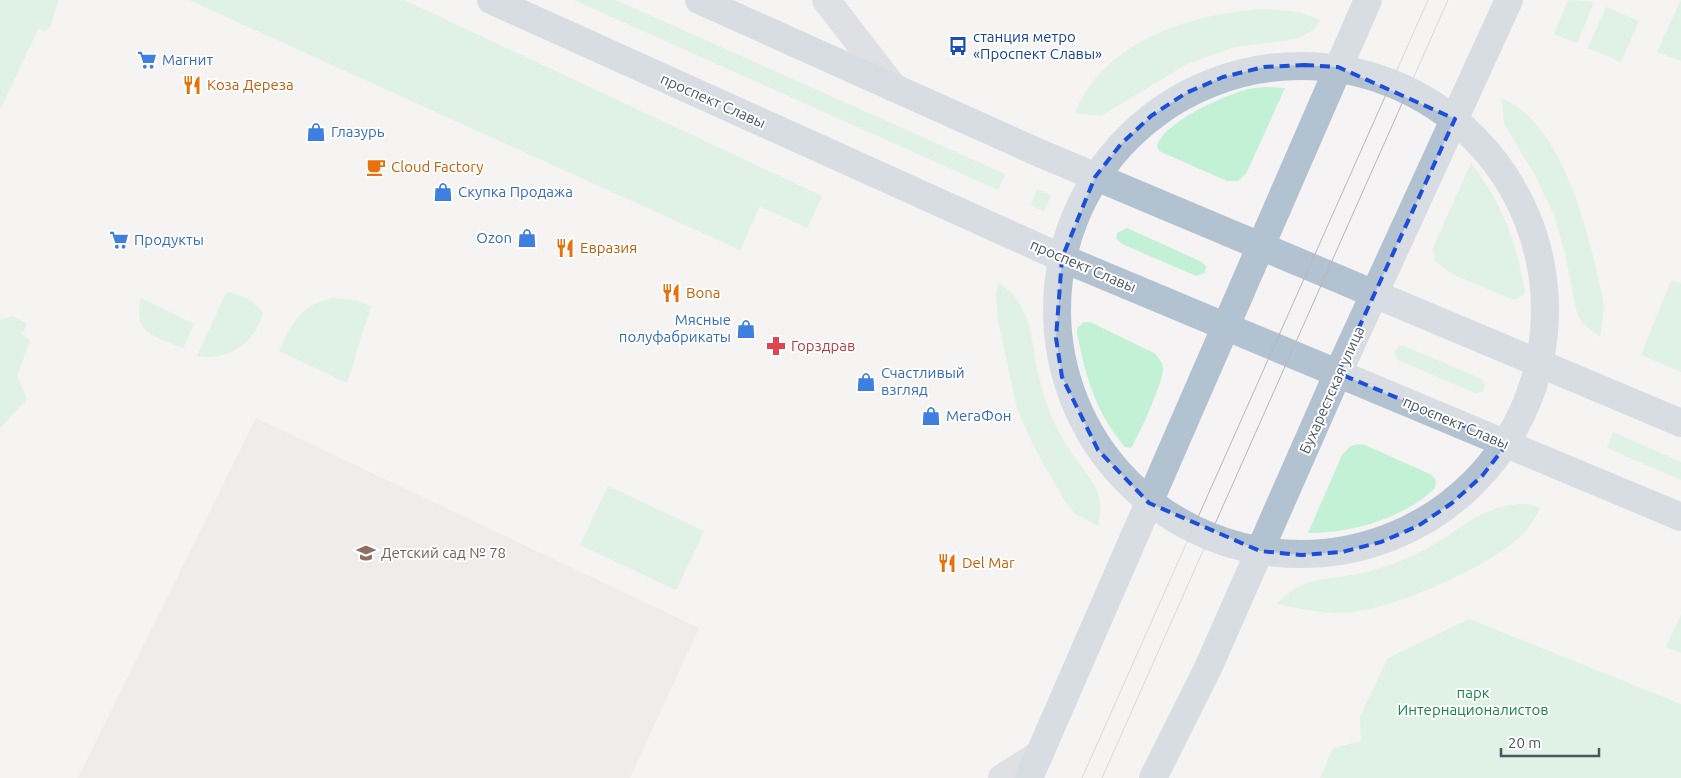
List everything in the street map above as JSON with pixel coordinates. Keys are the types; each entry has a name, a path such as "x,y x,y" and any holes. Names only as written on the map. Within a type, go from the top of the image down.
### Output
{"main road":[{"name":"проспект Славы","path":"491,0 1062,258 1681,517"},
{"path":"699,0 1095,177 1681,423"},
{"path":"1033,766 1368,0"},
{"name":"Бухарестская улица","path":"1153,778 1208,668 1338,373 1509,0"},
{"path":"1304,65 1338,67 1455,119 1480,142 1502,169 1519,198 1533,230 1542,263 1546,296 1546,331 1541,363 1507,444 1482,476 1452,503 1418,526 1381,542 1342,552 1309,554 1260,551 1149,504 1098,450 1078,416 1062,377 1056,338 1056,298 1062,258 1095,177 1121,144 1151,116 1186,93 1223,77 1264,67 1304,65"}],"street":[{"path":"826,0 894,88"},
{"path":"1002,778 1033,766"}],"highlighted area":[{"path":"1304,65 1338,67 1455,119 1338,373 1507,444 1482,476 1452,503 1418,526 1381,542 1342,552 1301,555 1260,551 1149,503 1098,450 1062,377 1056,338 1062,258 1095,177 1121,144 1151,116 1186,93 1223,77 1264,67"}],"shaded area":[{"name":"Детский сад № 78","path":"256,418 699,628 630,778 78,778"}],"green space":[{"path":"0,0 58,0 51,26 44,31 38,29 0,110"},
{"path":"189,0 404,0 822,196 807,228 760,206 740,250"},
{"path":"574,0 616,0 1005,174 998,190"},
{"path":"1568,0 1594,2 1577,43 1554,34"},
{"path":"1681,0 1681,61 1657,52"},
{"path":"1606,7 1639,21 1621,62 1588,48"},
{"path":"1263,9 1299,12 1321,20 1312,31 1296,39 1235,47 1187,64 1101,116 1075,113 1089,88 1107,67 1129,49 1153,36 1180,25 1207,17"},
{"path":"1265,87 1285,88 1246,174 1238,181 1227,181 1159,151 1157,147 1161,138 1169,129 1193,113 1232,94 1247,89"},
{"path":"1502,98 1524,112 1543,133 1558,158 1571,186 1582,216 1603,299 1604,308 1600,337 1582,323 1577,313 1565,253 1554,215 1535,175 1504,124"},
{"path":"1471,163 1500,208 1513,241 1525,293 1517,299 1511,299 1452,274 1435,261 1433,248"},
{"path":"1037,189 1051,195 1044,211 1030,205"},
{"path":"1127,228 1202,262 1206,266 1205,273 1196,276 1122,244 1116,238 1117,233"},
{"path":"1671,281 1681,283 1681,372 1641,355"},
{"path":"999,283 1019,302 1025,313 1032,337 1041,386 1051,416 1065,443 1089,477 1098,494 1100,514 1098,526 1074,513 1065,501 1037,453 1017,409 998,321 996,293"},
{"path":"230,292 249,299 263,312 260,323 247,341 239,348 219,356 197,356 226,293"},
{"path":"141,298 194,324 183,348 155,337 148,332 140,319"},
{"path":"333,298 355,300 371,306 347,383 279,351 293,324 305,310 321,301"},
{"path":"12,316 27,323 22,334 30,341 17,376 27,399 0,428 0,320"},
{"path":"1084,322 1090,322 1154,353 1161,363 1163,370 1159,386 1131,448 1125,447 1106,421 1093,393 1077,333 1077,328"},
{"path":"1399,346 1404,346 1482,379 1485,386 1483,392 1475,393 1398,360 1394,353"},
{"path":"1613,432 1681,462 1681,480 1607,448"},
{"path":"1365,445 1432,475 1436,481 1435,488 1408,508 1376,522 1341,530 1308,533 1342,455 1351,446"},
{"path":"608,486 704,531 676,590 580,545"},
{"path":"1527,504 1540,508 1533,522 1523,534 1488,560 1437,586 1384,605 1360,611 1340,613 1316,611 1276,604 1296,588 1305,584 1323,579 1363,573 1393,564 1429,548 1468,522 1494,509 1510,505"},
{"path":"1681,615 1681,653 1666,647"},
{"name":"парк Интернационалистов","path":"1469,619 1681,704 1681,778 1320,778 1333,748 1361,741 1360,716 1388,658"}],"tram line":[{"path":"1082,778 1428,0"},
{"path":"1102,778 1448,0"}],"place":[{"name":"станция метро «Проспект Славы»","path":"958,46"},
{"name":"Магнит","path":"147,60"},
{"name":"Коза Дереза","path":"192,85"},
{"name":"Глазурь","path":"316,132"},
{"name":"Cloud Factory","path":"376,167"},
{"name":"Скупка Продажа","path":"443,192"},
{"name":"Ozon","path":"527,238"},
{"name":"Продукты","path":"119,240"},
{"name":"Евразия","path":"565,248"},
{"name":"Bona","path":"671,293"},
{"name":"Мясные полуфабрикаты","path":"746,329"},
{"name":"Горздрав","path":"776,346"},
{"name":"Счастливый взгляд","path":"866,382"},
{"name":"МегаФон","path":"931,416"},
{"name":"Детский сад № 78","path":"366,553"},
{"name":"Del Mar","path":"947,563"}]}
